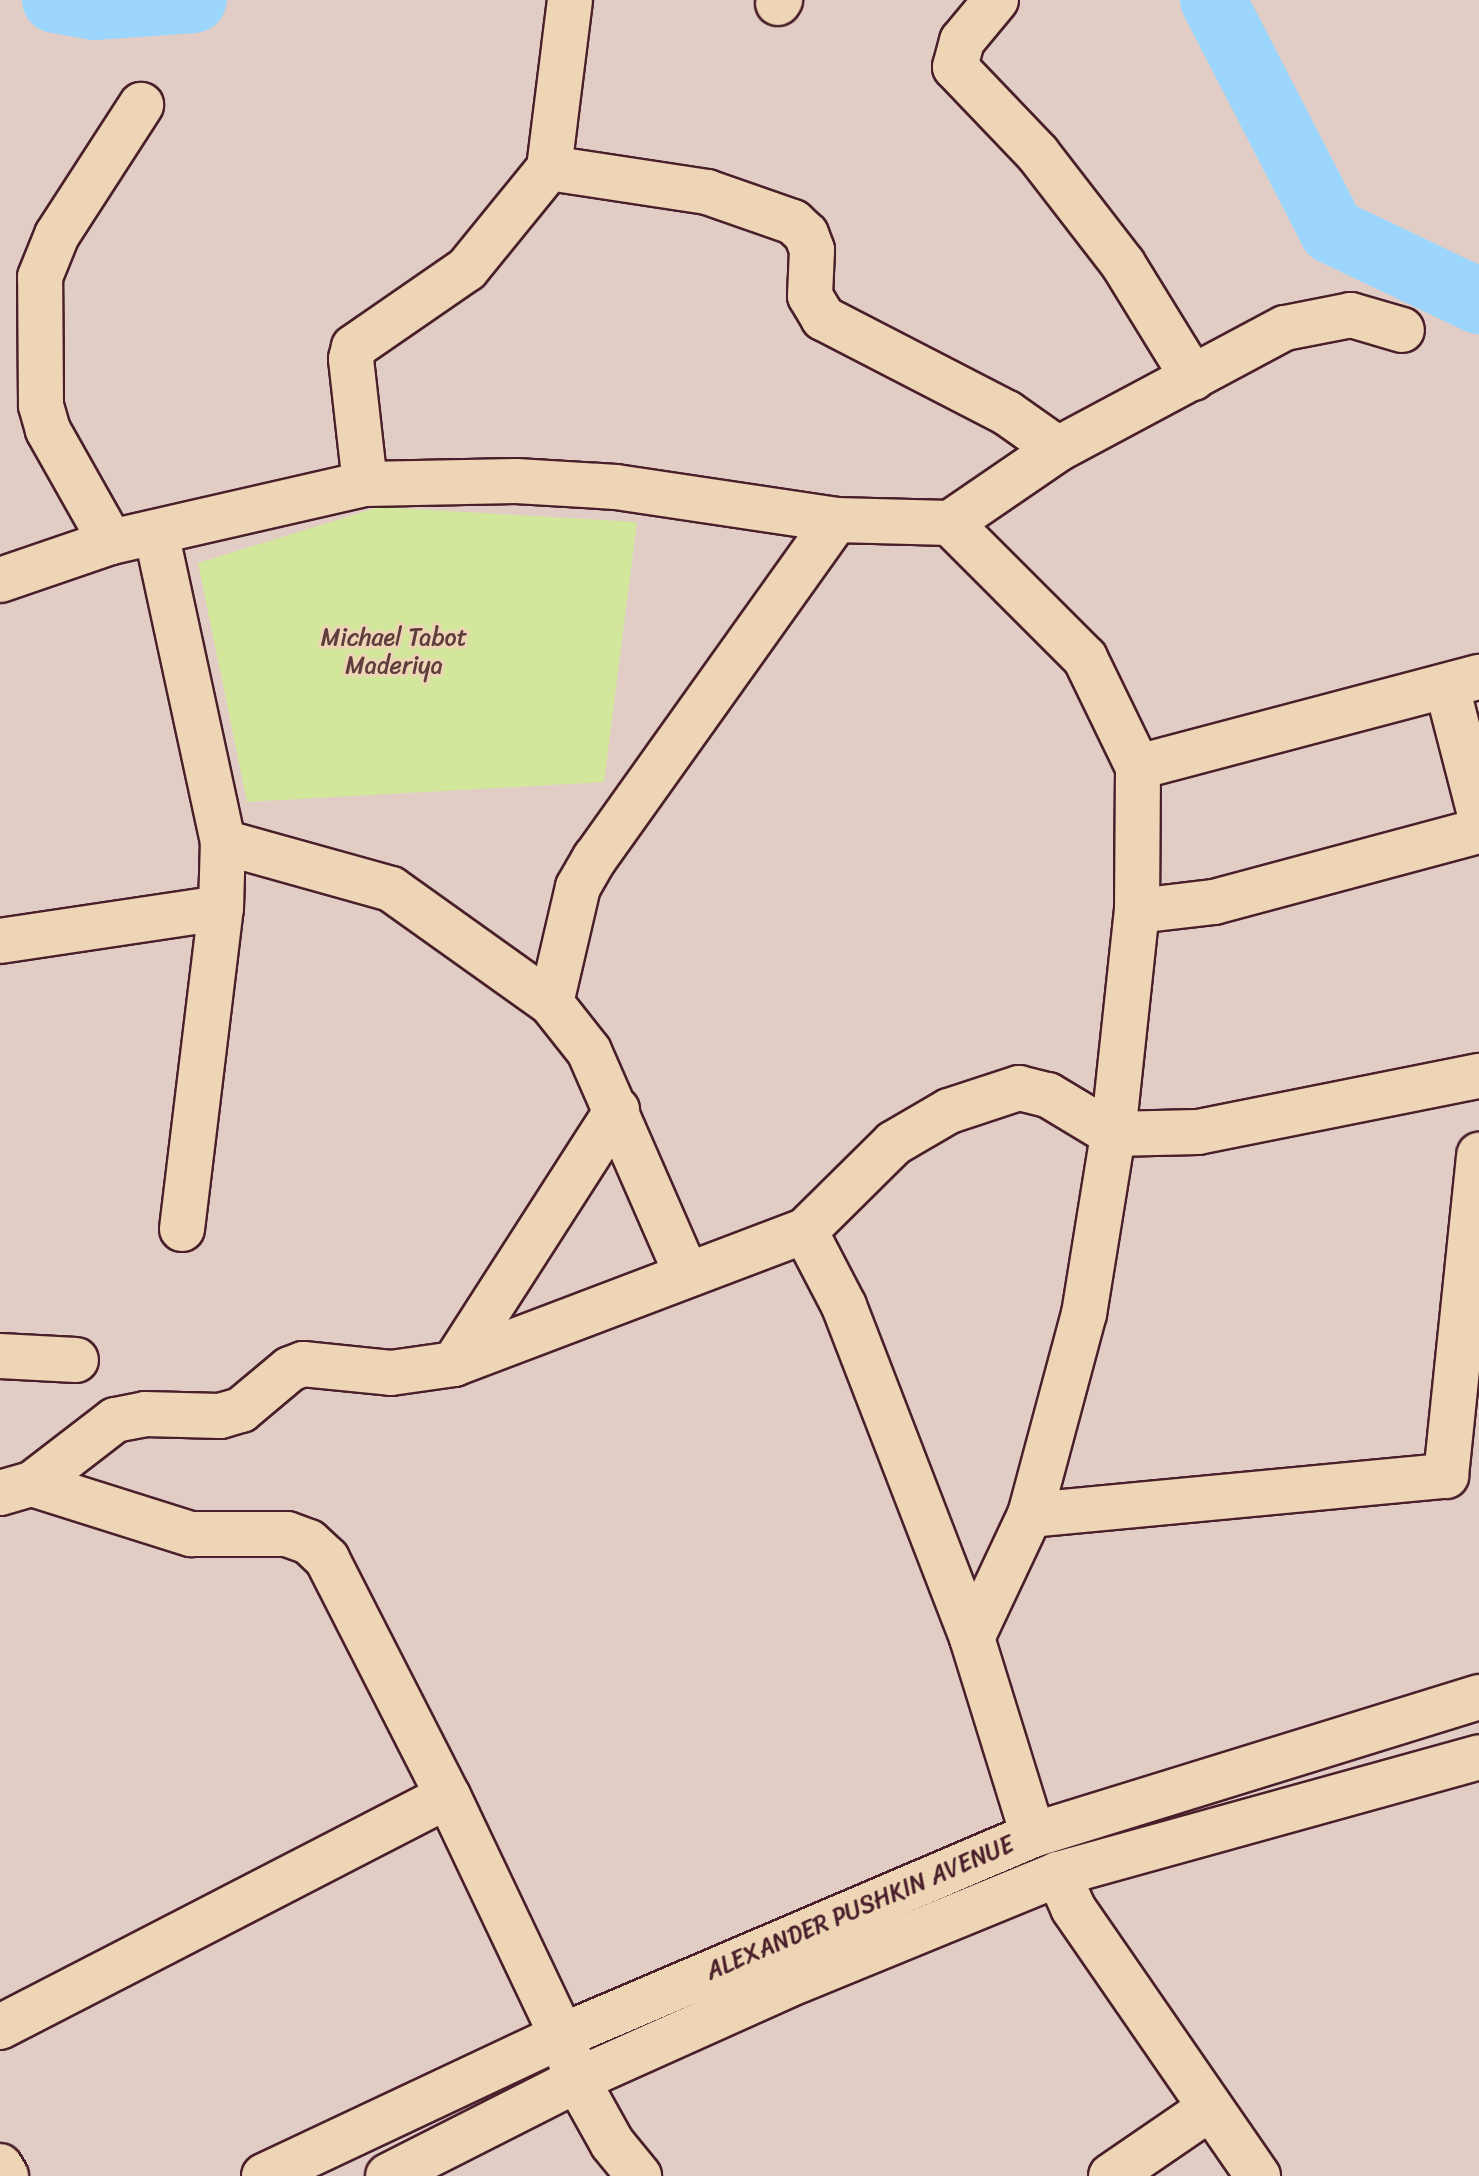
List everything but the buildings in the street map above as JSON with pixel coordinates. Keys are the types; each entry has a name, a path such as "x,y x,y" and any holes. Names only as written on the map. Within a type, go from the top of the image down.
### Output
{"street":[{"path":"365,484 351,359 354,347 467,269 549,168 570,0"},
{"path":"996,0 962,41 955,67 1038,154 1095,227 1193,378"},
{"path":"111,542 48,430 41,405 40,277 57,235 141,105"},
{"path":"549,168 707,192 793,222 806,234 812,250 810,296 823,318 1007,413 1058,449"},
{"path":"0,580 111,542 365,484 516,481 616,487 836,520 950,523 1058,449 1285,328 1351,315 1402,330"},
{"path":"551,1003 578,887 595,858 836,520"},
{"path":"950,523 1085,658 1138,767 1137,911 1113,1134 1084,1314 1030,1515 972,1638"},
{"path":"156,532 223,842 221,908 182,1229"},
{"path":"1138,767 1463,682 1479,811"},
{"path":"1137,911 1214,902 1479,831"},
{"path":"223,842 391,889 551,1003 589,1051 686,1273"},
{"path":"0,941 221,908"},
{"path":"16,1488 115,1420 145,1414 220,1416 241,1410 290,1369 303,1364 391,1373 454,1364 686,1273 805,1231 894,1143 949,1111 1019,1088 1048,1095 1113,1134 1198,1132 1479,1076"},
{"path":"454,1364 617,1110"},
{"path":"1030,1515 1462,1475 1479,1155"},
{"path":"805,1231 844,1306 972,1638 1033,1835"},
{"path":"0,1356 76,1360"},
{"path":"16,1488 191,1534 287,1534 309,1542 327,1559 448,1796 562,2036 577,2080 612,2143 639,2176"},
{"name":"ALEXANDER PUSHKIN AVENUE","path":"264,2176 562,2036 1033,1835 1376,1724 1479,1697"},
{"name":"ALEXANDER PUSHKIN AVENUE","path":"389,2176 577,2080 1058,1874 1479,1757"},
{"path":"0,2027 448,1796"},
{"path":"1058,1874 1073,1908 1258,2176"},
{"path":"1111,2176 1209,2109"},
{"path":"0,2166 6,2176"}],"green space":[{"name":"Michael Tabot Maderiya","path":"379,507 637,522 604,782 247,802 198,563"}],"waterway":[{"path":"55,0 94,7 194,0"},
{"path":"1213,0 1332,231 1479,301"}]}
